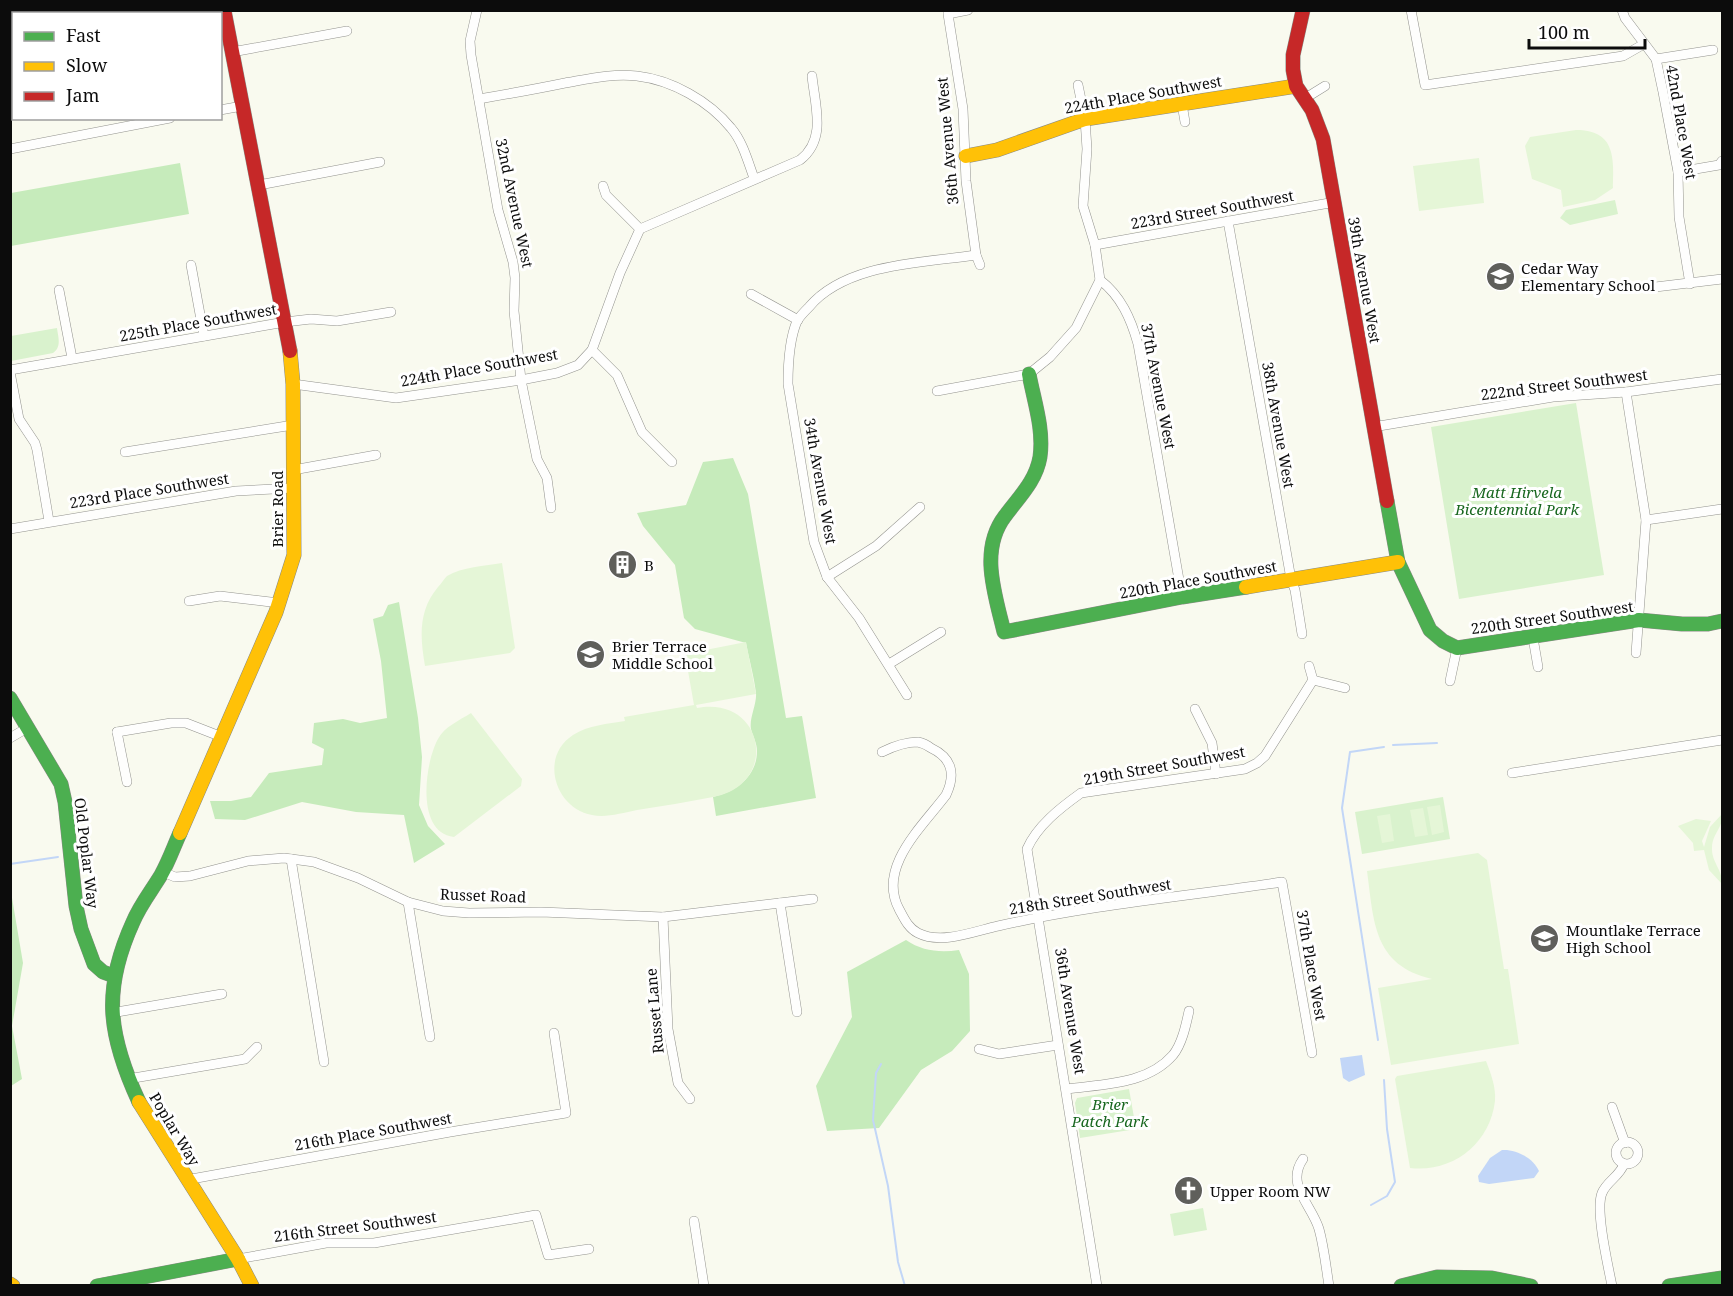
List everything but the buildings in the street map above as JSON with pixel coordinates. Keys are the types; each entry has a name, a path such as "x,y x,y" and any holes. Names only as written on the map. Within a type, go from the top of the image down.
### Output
{"street":[{"name":"Brier Road","path":"114,976 133,921 164,872 222,737 279,603 294,555 293,384 290,350 224,10"},
{"name":"32nd Avenue West","path":"477,10 470,41 498,210 513,262 514,311 521,380 537,459 547,478 551,508"},
{"name":"36th Avenue West","path":"798,320 812,302 831,286 860,274 929,262 978,260 966,181 963,109 948,14 968,10"},
{"name":"39th Avenue West","path":"1303,10 1293,55 1293,70 1296,86 1315,117 1323,139 1398,562"},
{"path":"1411,10 1425,85 1623,56 1644,44"},
{"name":"42nd Place West","path":"1622,10 1625,18 1656,59 1678,172 1679,217 1690,284"},
{"path":"232,52 346,31"},
{"path":"1656,59 1713,50"},
{"path":"479,99 602,76 636,76 660,80 683,91 712,110 733,129 754,178"},
{"path":"672,462 642,432 617,375 592,350 620,273 640,229 800,160 810,153 817,133 812,76"},
{"path":"938,392 1029,374 1050,357 1076,328 1100,280 1095,245 1083,206 1087,149 1085,118 1078,85"},
{"name":"224th Place Southwest","path":"966,156 988,154 1012,147 1054,127 1085,118 1296,86"},
{"path":"1304,99 1325,86"},
{"path":"1182,104 1185,122"},
{"path":"222,110 242,106"},
{"path":"10,149 160,120"},
{"path":"1678,172 1719,165 1722,161"},
{"path":"259,185 380,162"},
{"path":"603,186 606,195 640,229"},
{"name":"223rd Street Southwest","path":"1095,245 1335,202"},
{"name":"38th Avenue West","path":"1228,221 1302,634"},
{"path":"190,265 204,336"},
{"path":"1647,288 1722,279"},
{"name":"37th Avenue West","path":"1100,280 1112,289 1120,300 1130,319 1138,344 1182,597"},
{"path":"59,290 72,358"},
{"path":"751,294 798,320"},
{"name":"225th Place Southwest","path":"10,371 72,358 285,322 311,319 337,321 391,312"},
{"name":"34th Avenue West","path":"798,320 789,358 788,384 814,542 827,577 889,664 907,695"},
{"name":"224th Place Southwest","path":"293,384 396,399 558,373 578,365 592,350"},
{"path":"10,371 19,419 37,450 49,521"},
{"name":"220th Place Southwest","path":"1029,374 1040,431 1037,469 1020,500 1002,519 992,543 990,568 1004,632 1182,597 1398,562"},
{"name":"222nd Street Southwest","path":"1373,427 1552,397 1626,392 1722,379"},
{"path":"1626,392 1646,520 1636,653"},
{"path":"125,452 293,425"},
{"path":"293,470 376,455"},
{"name":"223rd Place Southwest","path":"10,529 236,491 294,488"},
{"path":"827,577 876,546 920,507"},
{"path":"1646,520 1722,509"},
{"name":"220th Street Southwest","path":"1398,562 1430,630 1443,642 1457,648 1639,620 1682,624 1708,624 1722,621"},
{"path":"189,601 220,596 279,603"},
{"path":"889,664 940,632"},
{"path":"1533,638 1538,668"},
{"path":"1450,681 1457,648"},
{"path":"1310,666 1313,680 1345,688"},
{"name":"219th Street Southwest","path":"1027,849 1033,836 1081,793 1216,774 1245,769 1257,763 1265,756 1313,680"},
{"name":"Old Poplar Way","path":"10,698 60,784 65,802 76,906 86,946 94,964 103,972 114,976"},
{"path":"1195,709 1212,743 1216,774"},
{"path":"117,732 171,723 186,723 222,737"},
{"path":"109,724 117,732 127,782"},
{"path":"10,738 27,729"},
{"path":"1512,773 1722,740"},
{"name":"218th Street Southwest","path":"882,752 899,744 921,742 943,753 951,770 951,783 946,795 896,862 891,881 894,899 906,924 919,934 937,938 1039,917 1282,882"},
{"name":"36th Avenue West","path":"1027,849 1097,1286"},
{"path":"291,859 324,1062"},
{"name":"Russet Road","path":"164,872 175,877 190,876 248,861 291,859 314,862 358,878 408,902 443,911 663,917 813,899"},
{"name":"37th Place West","path":"1282,882 1312,1053"},
{"path":"408,902 430,1037"},
{"path":"780,903 797,1012"},
{"name":"Russet Lane","path":"663,917 668,1029 678,1083 690,1099"},
{"name":"Poplar Way","path":"114,976 111,1013 116,1043 128,1079 142,1109 238,1259 252,1286"},
{"path":"111,1013 222,994"},
{"path":"1066,1089 1138,1078 1158,1068 1174,1054 1185,1030 1189,1011"},
{"name":"216th Place Southwest","path":"186,1180 566,1113 554,1033"},
{"path":"979,1049 999,1054 1058,1045"},
{"path":"128,1079 245,1059 257,1047"},
{"path":"1612,1107 1625,1143"},
{"path":"1625,1143 1633,1144 1638,1153 1634,1162 1624,1164 1618,1160 1616,1154 1618,1147 1625,1143"},
{"path":"1303,1159 1297,1172 1297,1184 1316,1221 1329,1286"},
{"path":"1612,1286 1599,1206 1602,1192 1620,1173 1624,1164"},
{"name":"216th Street Southwest","path":"97,1286 326,1243 374,1243 536,1215 548,1255 589,1249"},
{"path":"694,1221 704,1286"},
{"path":"1401,1286 1437,1277 1492,1278 1530,1286"},
{"path":"1669,1286 1722,1278"}],"green space":[{"path":"1576,130 1589,131 1598,135 1610,147 1613,188 1595,200 1563,207 1561,190 1532,179 1525,146 1530,137"},
{"path":"1479,158 1484,203 1419,211 1413,166"},
{"path":"180,163 189,214 11,246 11,193"},
{"path":"1615,200 1618,214 1570,225 1560,218 1566,210"},
{"path":"57,328 59,338 56,351 11,361 11,336"},
{"name":"Matt Hirvela Bicentennial Park","path":"1576,403 1604,575 1459,599 1431,427"},
{"path":"733,458 748,494 786,718 802,716 816,798 716,816 713,797 743,782 749,776 756,760 757,748 751,725 756,693 746,643 695,629 684,618 675,565 643,526 637,513 686,505 703,462"},
{"path":"502,563 515,648 510,653 425,666 422,625 431,596 447,576 453,573"},
{"path":"399,602 422,757 419,805 428,826 445,844 414,863 404,815 356,812 302,802 245,820 215,819 210,801 231,801 251,797 269,773 322,765 324,749 312,743 314,723 343,719 360,723 387,718 381,661 373,619 383,616 388,605"},
{"path":"746,642 756,694 696,705 697,708 720,708 738,715 750,727 756,743 755,760 748,776 734,789 713,797 608,816 592,815 569,803 556,781 554,768 556,756 563,744 573,735 585,729 625,721 624,717 694,705 685,654"},
{"path":"471,713 522,779 521,786 454,837 442,833 433,823 428,810 427,779 433,750 438,739 444,731"},
{"path":"1443,797 1450,839 1362,854 1355,812"},
{"path":"1440,805 1444,832 1432,835 1427,807"},
{"path":"1423,808 1428,835 1415,837 1410,810"},
{"path":"1390,814 1394,841 1382,843 1377,816"},
{"path":"1722,814 1712,852 1721,874 1722,884 1709,870 1704,850 1694,851 1693,843 1678,826 1696,819 1711,821 1702,841 1704,847 1710,827"},
{"path":"1478,853 1487,860 1504,969 1508,969 1519,1044 1391,1065 1378,988 1432,979 1398,963 1387,952 1375,924 1367,871"},
{"path":"11,892 23,963 12,1026 22,1079 11,1086"},
{"path":"906,940 918,947 931,950 959,950 969,974 970,1031 952,1051 921,1070 879,1128 827,1131 816,1086 852,1017 847,972"},
{"path":"1486,1061 1494,1086 1495,1101 1486,1130 1477,1142 1454,1160 1440,1166 1410,1168 1395,1079 1397,1076"},
{"name":"Brier Patch Park","path":"1129,1089 1136,1129 1080,1138 1075,1103 1077,1098"},
{"path":"1203,1208 1207,1230 1174,1236 1170,1214"}],"water":[{"path":"1362,1055 1365,1075 1349,1082 1343,1078 1340,1058"},
{"path":"1502,1150 1524,1155 1539,1171 1534,1178 1489,1184 1479,1182 1478,1176 1490,1158"}],"waterway":[{"path":"1393,745 1437,743"},
{"path":"1378,1040 1342,808 1350,752 1384,747"},
{"path":"10,864 58,857"},
{"path":"881,1064 876,1073 873,1120 888,1186 898,1262 905,1286"},
{"path":"1371,1205 1387,1196 1395,1182 1387,1129 1384,1080"}],"traffic: fast":[{"path":"1029,374 1040,426 1040,457 1031,481 997,529 991,558 991,572 1004,632 1182,597 1246,587"},
{"path":"1387,501 1398,562 1430,630 1443,641 1457,648 1639,620 1682,624 1708,624 1722,621"},
{"path":"10,698 61,784 76,906 81,929 94,964 103,972 114,976"},
{"path":"139,1102 115,1034 113,991 116,969 133,922 164,870 180,833"},
{"path":"97,1286 238,1259"},
{"path":"1401,1286 1437,1277 1492,1278 1531,1286"},
{"path":"1669,1286 1722,1278"}],"traffic: slow":[{"path":"966,156 997,150 1085,119 1296,86"},
{"path":"180,833 276,612 294,555 293,384 290,351"},
{"path":"1246,587 1398,562"},
{"path":"139,1102 238,1259 252,1286"}],"traffic: jam":[{"path":"224,10 290,351"},
{"path":"1303,10 1293,55 1293,70 1296,86 1312,110 1323,139 1387,501"}],"place":[{"name":"Cedar Way Elementary School","path":"1500,277"},
{"name":"B","path":"623,565"},
{"name":"Brier Terrace Middle School","path":"591,655"},
{"name":"Mountlake Terrace High School","path":"1545,939"},
{"name":"Upper Room NW","path":"1189,1191"}]}
